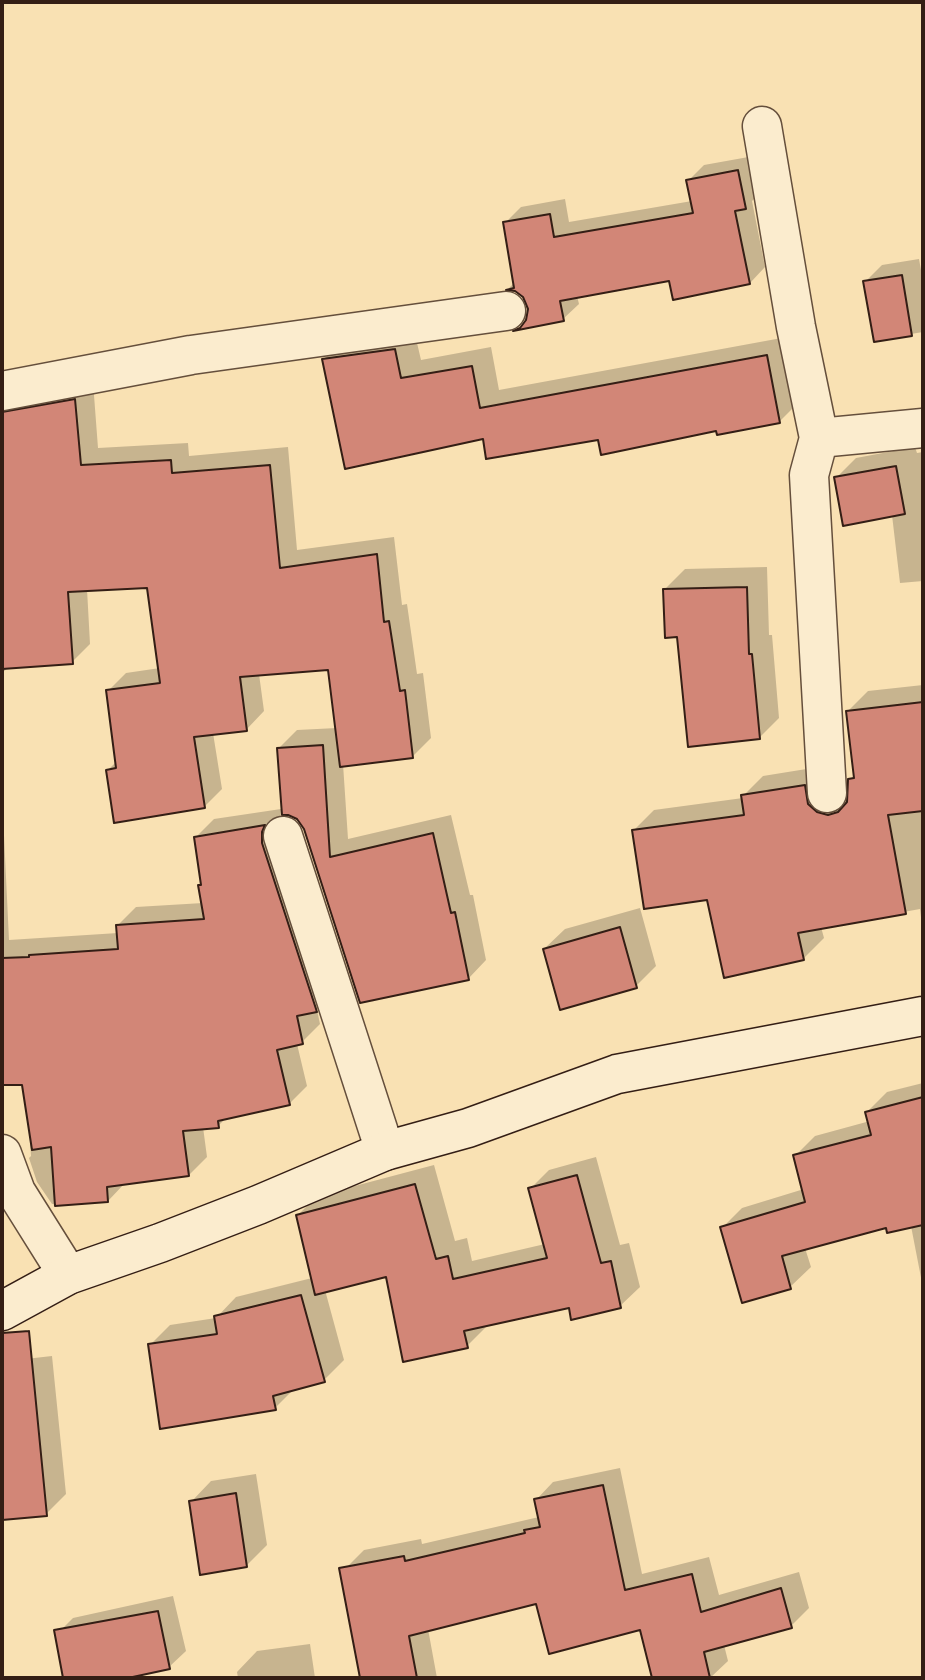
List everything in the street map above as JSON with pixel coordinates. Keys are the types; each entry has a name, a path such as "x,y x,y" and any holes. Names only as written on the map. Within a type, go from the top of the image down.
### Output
{"street":[{"path":"762,126 818,438 809,474 827,793"},
{"path":"2,391 191,355 506,311"},
{"path":"818,438 923,428"},
{"path":"283,836 385,1151"},
{"path":"2,1311 68,1275 184,1234 385,1151 468,1128 617,1074 923,1016"},
{"path":"2,1154 16,1192 68,1275"}],"building":[{"path":"738,170 746,209 735,211 750,284 673,300 669,281 560,301 564,321 513,331 520,328 526,320 528,309 523,297 515,291 506,290 514,288 503,222 550,214 554,237 693,213 686,180"},
{"path":"902,275 912,336 874,342 863,281"},
{"path":"395,349 401,378 472,366 480,408 767,355 780,423 717,435 716,431 601,455 598,440 486,459 483,439 345,469 322,359"},
{"path":"75,399 81,465 171,460 172,473 270,465 280,568 377,554 384,622 389,621 400,691 405,690 413,758 340,767 328,670 240,677 247,731 194,737 205,808 114,823 106,770 116,768 106,690 160,683 147,588 68,592 73,664 2,669 2,412"},
{"path":"896,466 905,514 843,526 834,477"},
{"path":"747,587 749,654 752,654 760,739 688,747 677,637 665,638 663,589"},
{"path":"923,702 923,811 888,815 906,914 798,933 804,960 724,978 707,900 644,909 632,830 744,815 741,795 805,785 808,804 817,812 828,815 838,812 847,802 848,779 854,778 846,711"},
{"path":"323,745 330,857 433,833 451,913 455,912 469,980 360,1003 304,829 297,819 282,815 277,748"},
{"path":"265,825 262,843 317,1012 297,1016 303,1044 277,1050 290,1105 218,1121 219,1128 183,1131 189,1176 107,1187 108,1202 55,1206 51,1147 32,1150 22,1085 2,1085 2,958 118,949 116,925 204,919 194,837"},
{"path":"620,927 637,988 560,1010 543,949"},
{"path":"923,1097 923,1225 887,1233 886,1228 782,1256 791,1289 742,1303 720,1227 805,1202 793,1155 871,1135 865,1112"},
{"path":"577,1175 601,1263 611,1261 621,1308 571,1320 569,1308 464,1331 468,1348 403,1362 386,1277 315,1295 296,1215 415,1184 436,1259 448,1256 453,1279 547,1258 528,1188"},
{"path":"301,1295 325,1382 273,1396 276,1410 160,1429 148,1344 217,1334 214,1316"},
{"path":"29,1331 47,1516 2,1520 2,1333"},
{"path":"603,1485 625,1590 692,1574 701,1612 781,1588 792,1628 704,1652 710,1678 652,1678 640,1630 549,1654 536,1604 409,1636 417,1678 360,1678 339,1568 404,1556 405,1561 525,1533 524,1530 540,1527 534,1499"},
{"path":"236,1493 247,1567 200,1575 189,1501"},
{"path":"158,1611 170,1669 128,1678 63,1678 54,1630"}]}
